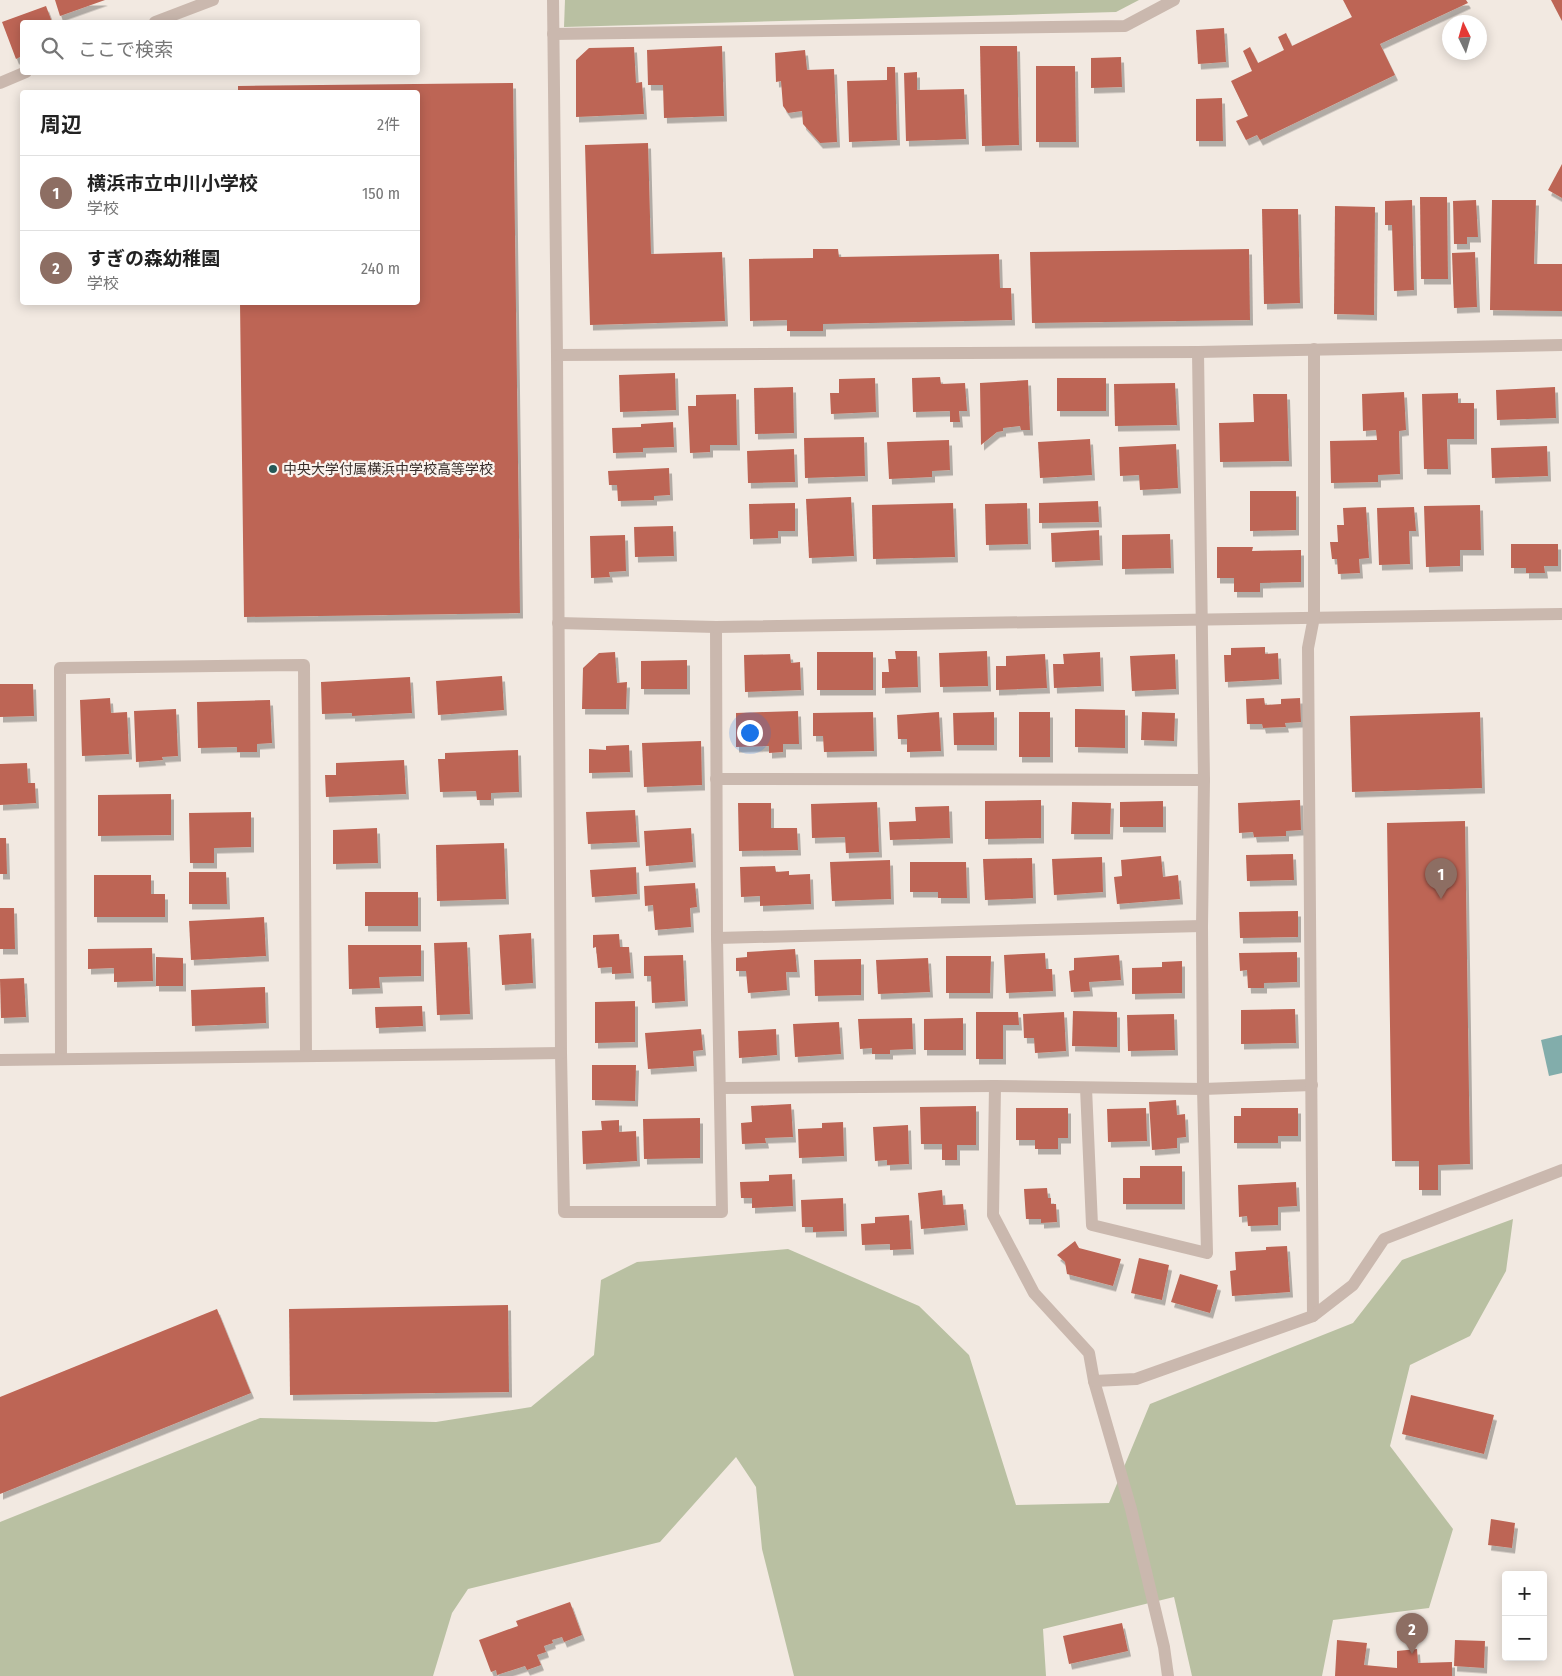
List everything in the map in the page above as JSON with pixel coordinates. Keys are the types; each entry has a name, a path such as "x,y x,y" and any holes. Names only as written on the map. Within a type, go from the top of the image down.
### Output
{"street":[{"path":"553,0 561,1053 564,1212 722,1212 717,938 716,627"},
{"path":"553,34 1125,26 1174,0"},
{"path":"160,20 206,1"},
{"path":"0,83 20,75"},
{"path":"557,354 1198,352 1562,345"},
{"path":"1313,1316 1308,648 1314,617 1314,349"},
{"path":"1086,1088 1092,1225 1207,1253 1203,1089 1202,926 1204,780 1198,352"},
{"path":"558,623 716,627 1562,614"},
{"path":"61,1059 60,668 304,665 306,1056"},
{"path":"716,779 1204,780"},
{"path":"717,938 1202,926"},
{"path":"0,1060 561,1053"},
{"path":"720,1088 996,1086 1203,1089 1312,1085"},
{"path":"996,1086 992,1215 1034,1293 1088,1353 1094,1381 1132,1509 1164,1647 1168,1676"},
{"path":"1094,1381 1136,1379 1313,1316 1353,1284 1384,1239 1562,1170"}],"green space":[{"path":"565,0 1139,0 1116,12 564,27"},
{"path":"1513,1219 1506,1271 1470,1336 1410,1365 1390,1446 1453,1529 1429,1608 1333,1620 1322,1676 1192,1676 1174,1597 1043,1629 1046,1676 794,1676 762,1549 756,1487 736,1457 660,1542 468,1589 452,1613 433,1676 0,1676 0,1522 260,1418 436,1422 531,1407 594,1355 601,1280 637,1262 788,1249 919,1306 969,1355 1016,1505 1109,1503 1150,1404 1353,1323 1402,1260"}],"water":[{"path":"1562,1035 1562,1073 1549,1076 1541,1040"}],"building":[{"path":"55,0 105,0 60,16"},
{"path":"1343,0 1466,0 1468,3 1380,44 1395,75 1260,140 1257,135 1246,140 1236,121 1248,116 1231,81 1252,71 1243,51 1250,47 1258,63 1284,50 1278,37 1286,33 1292,46 1352,17"},
{"path":"1551,0 1562,0 1562,21"},
{"path":"46,6 51,20 20,20 20,57 16,59 2,22"},
{"path":"1224,28 1226,62 1198,64 1196,30"},
{"path":"722,46 724,116 664,118 663,85 648,85 647,50"},
{"path":"980,46 1017,46 1019,145 982,146"},
{"path":"634,47 636,83 642,82 644,114 576,117 576,60 589,48"},
{"path":"805,50 807,70 834,69 837,142 820,143 803,124 802,111 788,113 783,106 781,81 776,82 775,53"},
{"path":"1121,57 1122,87 1091,88 1091,58"},
{"path":"1036,66 1075,66 1076,142 1036,142"},
{"path":"887,67 895,67 897,140 849,142 847,81 887,80"},
{"path":"917,72 917,90 964,89 966,139 906,141 904,73"},
{"path":"513,83 520,613 244,617 240,305 420,305 420,90 238,90 238,86"},
{"path":"1222,98 1223,141 1196,141 1196,99"},
{"path":"648,143 651,254 722,252 725,321 590,325 585,145"},
{"path":"1562,164 1562,198 1548,190"},
{"path":"1420,197 1447,197 1448,279 1421,279"},
{"path":"1412,200 1414,290 1394,291 1392,225 1385,225 1385,201"},
{"path":"1476,200 1478,237 1467,237 1467,244 1454,244 1453,201"},
{"path":"1492,200 1536,200 1534,264 1562,264 1562,311 1490,310"},
{"path":"1335,206 1375,207 1374,315 1334,314"},
{"path":"1262,209 1298,209 1300,303 1264,304"},
{"path":"813,249 838,249 839,257 999,254 1000,288 1011,288 1012,320 823,324 823,331 787,331 787,320 750,321 749,259 813,258"},
{"path":"1249,249 1250,320 1032,323 1030,252"},
{"path":"1475,252 1477,307 1454,308 1452,253"},
{"path":"675,373 676,410 620,412 619,375"},
{"path":"940,377 941,384 965,383 967,411 959,411 960,422 950,422 950,411 913,412 912,378"},
{"path":"875,378 876,412 831,414 830,393 839,393 839,379"},
{"path":"1057,378 1106,378 1106,411 1057,411"},
{"path":"1028,380 1030,430 1021,430 1020,426 1003,428 1003,431 997,432 981,445 980,383"},
{"path":"1175,383 1177,425 1115,426 1114,384"},
{"path":"793,387 794,433 755,434 754,388"},
{"path":"1555,387 1556,418 1497,420 1496,390"},
{"path":"1404,392 1406,430 1399,431 1400,474 1378,475 1378,482 1331,483 1330,441 1377,440 1376,430 1363,431 1362,394"},
{"path":"1458,393 1458,403 1474,403 1474,439 1447,439 1448,469 1424,469 1422,394"},
{"path":"736,394 737,445 710,445 710,452 690,453 688,406 696,406 696,395"},
{"path":"1253,394 1287,394 1289,461 1220,462 1219,423 1254,422"},
{"path":"673,422 674,447 643,448 643,452 613,453 612,428 641,427 641,424"},
{"path":"864,437 865,476 805,478 804,438"},
{"path":"1090,439 1092,475 1040,478 1038,442"},
{"path":"949,440 950,470 932,471 932,477 889,479 887,442"},
{"path":"1176,444 1178,488 1140,490 1139,475 1120,476 1119,447"},
{"path":"1547,446 1548,476 1492,478 1491,448"},
{"path":"794,449 795,482 748,483 747,451"},
{"path":"669,468 670,495 654,496 654,500 618,501 617,485 609,485 608,471"},
{"path":"1250,491 1296,491 1296,530 1250,531"},
{"path":"851,497 854,556 809,558 806,499"},
{"path":"1098,501 1099,522 1039,523 1039,503"},
{"path":"795,503 795,531 778,531 778,538 750,539 749,504"},
{"path":"953,503 955,557 873,559 872,505"},
{"path":"1027,503 1028,544 986,545 985,504"},
{"path":"1480,505 1481,550 1460,550 1460,566 1426,567 1424,506"},
{"path":"1366,507 1369,558 1359,559 1360,573 1338,574 1337,559 1332,559 1330,542 1338,542 1337,525 1344,525 1343,508"},
{"path":"1414,507 1416,531 1409,531 1410,564 1379,565 1377,508"},
{"path":"673,526 674,556 635,557 634,527"},
{"path":"1099,530 1100,560 1052,562 1051,533"},
{"path":"1170,534 1171,568 1122,569 1122,535"},
{"path":"625,535 626,571 609,572 610,577 591,578 590,536"},
{"path":"1511,544 1558,544 1558,566 1544,566 1545,573 1526,573 1526,568 1511,568"},
{"path":"1217,547 1253,547 1252,551 1301,550 1301,582 1260,583 1260,592 1234,592 1234,578 1217,578"},
{"path":"1265,647 1265,654 1278,653 1279,679 1225,682 1224,655 1231,655 1231,648"},
{"path":"895,651 917,651 918,687 882,688 882,672 889,672 888,659 896,659"},
{"path":"987,651 988,686 940,687 939,653"},
{"path":"615,652 617,683 627,682 626,709 582,709 583,668 599,653"},
{"path":"817,652 873,652 873,690 817,690"},
{"path":"1100,652 1101,686 1054,688 1053,664 1064,664 1063,654"},
{"path":"790,654 791,663 800,662 801,690 745,692 744,655"},
{"path":"1045,654 1047,688 996,690 996,666 1006,666 1006,656"},
{"path":"1175,654 1176,689 1132,691 1130,656"},
{"path":"687,660 687,689 641,689 641,661"},
{"path":"502,676 504,710 438,715 436,681"},
{"path":"410,677 412,713 352,716 352,713 322,714 321,682"},
{"path":"0,684 33,684 34,716 0,717"},
{"path":"110,698 111,713 127,712 129,754 82,756 80,700"},
{"path":"1264,698 1265,705 1281,704 1281,699 1300,698 1301,722 1285,723 1286,727 1263,728 1262,724 1247,724 1246,699"},
{"path":"270,700 272,743 257,744 257,752 237,752 237,747 198,748 197,702"},
{"path":"176,709 178,756 162,757 163,760 136,762 134,711"},
{"path":"1075,709 1125,710 1125,748 1075,747"},
{"path":"798,711 799,744 783,744 783,752 769,753 769,746 736,747 736,713"},
{"path":"873,712 874,751 824,752 823,736 813,736 813,713"},
{"path":"939,712 941,751 907,752 907,739 898,739 897,715"},
{"path":"994,712 994,745 954,745 953,713"},
{"path":"1019,712 1050,712 1050,757 1019,757"},
{"path":"1142,712 1175,713 1174,741 1141,740"},
{"path":"1480,712 1482,788 1352,792 1350,716"},
{"path":"701,741 702,785 644,787 642,743"},
{"path":"629,745 630,772 589,773 589,749 606,750 606,746"},
{"path":"518,750 519,792 491,793 491,800 477,800 476,791 440,792 438,759 445,759 445,753"},
{"path":"404,760 406,794 326,797 325,775 336,775 336,763"},
{"path":"27,763 28,783 35,783 36,803 0,805 0,764"},
{"path":"171,794 171,835 98,836 98,795"},
{"path":"1041,800 1041,838 985,839 985,801"},
{"path":"1300,800 1301,830 1286,831 1286,836 1254,837 1253,832 1239,833 1238,803"},
{"path":"1163,801 1163,827 1120,827 1120,802"},
{"path":"877,802 879,852 846,853 845,837 812,838 811,804"},
{"path":"1072,802 1111,803 1110,834 1071,834"},
{"path":"738,803 771,803 771,828 797,828 798,850 739,851"},
{"path":"949,806 950,838 890,840 889,822 916,821 915,807"},
{"path":"635,810 637,842 588,844 586,812"},
{"path":"251,812 251,847 214,848 214,863 190,863 189,813"},
{"path":"1465,821 1470,1164 1438,1165 1438,1190 1419,1190 1419,1161 1392,1161 1387,823"},
{"path":"377,828 378,863 333,864 333,830"},
{"path":"691,828 693,862 646,866 644,831"},
{"path":"0,838 6,838 7,874 0,874"},
{"path":"504,843 506,899 437,901 436,845"},
{"path":"1293,854 1294,880 1247,881 1246,855"},
{"path":"1161,856 1163,877 1178,875 1180,899 1117,904 1114,877 1122,876 1121,860"},
{"path":"1102,857 1103,892 1054,895 1052,859"},
{"path":"1032,858 1033,898 985,900 983,859"},
{"path":"890,860 891,899 832,901 830,862"},
{"path":"910,862 966,862 967,898 938,898 938,892 910,892"},
{"path":"775,866 776,872 789,871 789,875 810,874 811,904 760,906 760,896 741,897 740,867"},
{"path":"636,867 637,894 592,897 590,870"},
{"path":"189,872 226,872 227,904 189,904"},
{"path":"94,875 151,875 151,894 165,894 165,917 94,917"},
{"path":"695,883 697,907 690,908 691,927 655,930 653,905 645,906 644,886"},
{"path":"365,892 418,892 418,926 365,926"},
{"path":"0,908 14,908 15,949 0,949"},
{"path":"1298,911 1298,937 1240,938 1239,912"},
{"path":"264,917 266,956 191,960 189,921"},
{"path":"531,933 533,983 502,985 499,935"},
{"path":"619,934 620,947 629,947 631,973 612,974 612,967 598,968 596,947 593,948 593,935"},
{"path":"467,942 470,1014 437,1015 434,943"},
{"path":"348,945 421,945 421,976 379,977 380,988 349,989"},
{"path":"152,948 153,981 114,982 114,968 88,969 88,949"},
{"path":"795,949 797,972 786,972 787,990 748,993 746,971 736,971 736,958 747,957 747,952"},
{"path":"1297,952 1297,982 1264,983 1264,988 1248,988 1247,970 1240,971 1239,953"},
{"path":"1045,953 1046,969 1052,969 1053,991 1006,993 1004,955"},
{"path":"683,955 685,1001 652,1003 651,976 644,976 644,956"},
{"path":"1119,955 1121,980 1089,982 1090,991 1071,992 1069,971 1074,970 1074,958"},
{"path":"946,956 991,956 990,993 946,993"},
{"path":"156,957 183,958 183,986 156,986"},
{"path":"928,958 930,992 878,994 876,960"},
{"path":"861,959 861,995 815,996 814,960"},
{"path":"1182,961 1182,993 1132,994 1132,968 1162,967 1162,962"},
{"path":"24,978 26,1017 1,1018 0,979"},
{"path":"265,987 266,1023 192,1026 191,990"},
{"path":"635,1001 635,1042 595,1043 595,1002"},
{"path":"422,1006 423,1026 376,1028 375,1007"},
{"path":"1295,1009 1296,1043 1241,1044 1241,1010"},
{"path":"1073,1011 1117,1012 1117,1047 1072,1046"},
{"path":"976,1012 1018,1012 1019,1025 1003,1025 1003,1059 976,1059"},
{"path":"1064,1012 1066,1051 1035,1053 1034,1038 1024,1038 1023,1014"},
{"path":"1174,1014 1175,1050 1128,1051 1127,1015"},
{"path":"912,1018 913,1049 890,1050 890,1054 872,1054 872,1048 860,1049 858,1019"},
{"path":"963,1018 963,1050 924,1050 924,1019"},
{"path":"839,1022 841,1054 795,1057 793,1024"},
{"path":"701,1029 703,1050 693,1051 694,1066 648,1069 645,1033"},
{"path":"776,1029 777,1055 739,1058 738,1031"},
{"path":"592,1065 636,1065 635,1101 592,1100"},
{"path":"1176,1100 1177,1115 1185,1114 1186,1137 1177,1138 1177,1148 1152,1150 1149,1102"},
{"path":"791,1104 793,1137 765,1138 766,1143 742,1144 741,1123 752,1122 751,1106"},
{"path":"976,1106 976,1145 957,1145 957,1160 942,1160 942,1144 921,1144 920,1107"},
{"path":"1016,1108 1068,1108 1068,1138 1058,1138 1058,1149 1035,1149 1035,1140 1016,1140"},
{"path":"1146,1108 1147,1141 1108,1142 1107,1109"},
{"path":"1241,1108 1298,1108 1298,1136 1278,1136 1278,1143 1234,1143 1234,1116 1241,1116"},
{"path":"700,1118 700,1158 644,1159 643,1119"},
{"path":"619,1120 619,1132 636,1131 637,1161 583,1164 582,1131 602,1130 601,1121"},
{"path":"843,1122 844,1156 799,1158 798,1129 822,1128 822,1123"},
{"path":"908,1125 909,1164 887,1165 887,1160 875,1161 873,1127"},
{"path":"1140,1166 1182,1166 1182,1204 1123,1204 1123,1178 1140,1178"},
{"path":"792,1174 793,1206 752,1208 752,1198 741,1198 740,1182 769,1181 769,1175"},
{"path":"1296,1182 1297,1206 1278,1207 1278,1225 1248,1226 1247,1216 1239,1217 1238,1185"},
{"path":"1047,1188 1051,1204 1056,1204 1057,1222 1041,1223 1041,1219 1026,1219 1024,1189"},
{"path":"942,1190 943,1205 963,1204 965,1225 921,1229 918,1193"},
{"path":"843,1198 844,1231 813,1232 813,1227 802,1227 801,1200"},
{"path":"909,1215 911,1249 890,1250 890,1244 862,1245 861,1224 875,1223 875,1217"},
{"path":"1075,1241 1079,1248 1121,1259 1113,1286 1067,1274 1065,1262 1057,1255"},
{"path":"1287,1246 1290,1292 1232,1296 1230,1271 1236,1270 1235,1252 1266,1250 1266,1247"},
{"path":"1139,1258 1169,1265 1162,1300 1131,1293"},
{"path":"1180,1274 1218,1285 1210,1313 1171,1302"},
{"path":"508,1305 509,1392 290,1395 289,1309"},
{"path":"217,1309 251,1393 0,1494 0,1397"},
{"path":"1411,1395 1494,1415 1484,1454 1402,1434"},
{"path":"1491,1519 1515,1523 1512,1548 1488,1545"},
{"path":"570,1602 582,1635 564,1642 562,1637 552,1640 553,1643 544,1646 546,1652 537,1655 541,1665 527,1670 525,1666 497,1675 496,1670 491,1672 479,1640 518,1626 516,1621"},
{"path":"1122,1623 1128,1651 1069,1664 1063,1636"},
{"path":"1337,1640 1367,1643 1364,1665 1397,1668 1397,1651 1417,1649 1418,1663 1452,1662 1452,1676 1335,1676"},
{"path":"1455,1640 1485,1641 1484,1668 1454,1666"}],"place":[{"name":"中央大学付属横浜中学校高等学校","path":"273,469"},
{"name":"横浜市立中川小学校","path":"1441,899"},
{"name":"すぎの森幼稚園","path":"1412,1654"}]}
